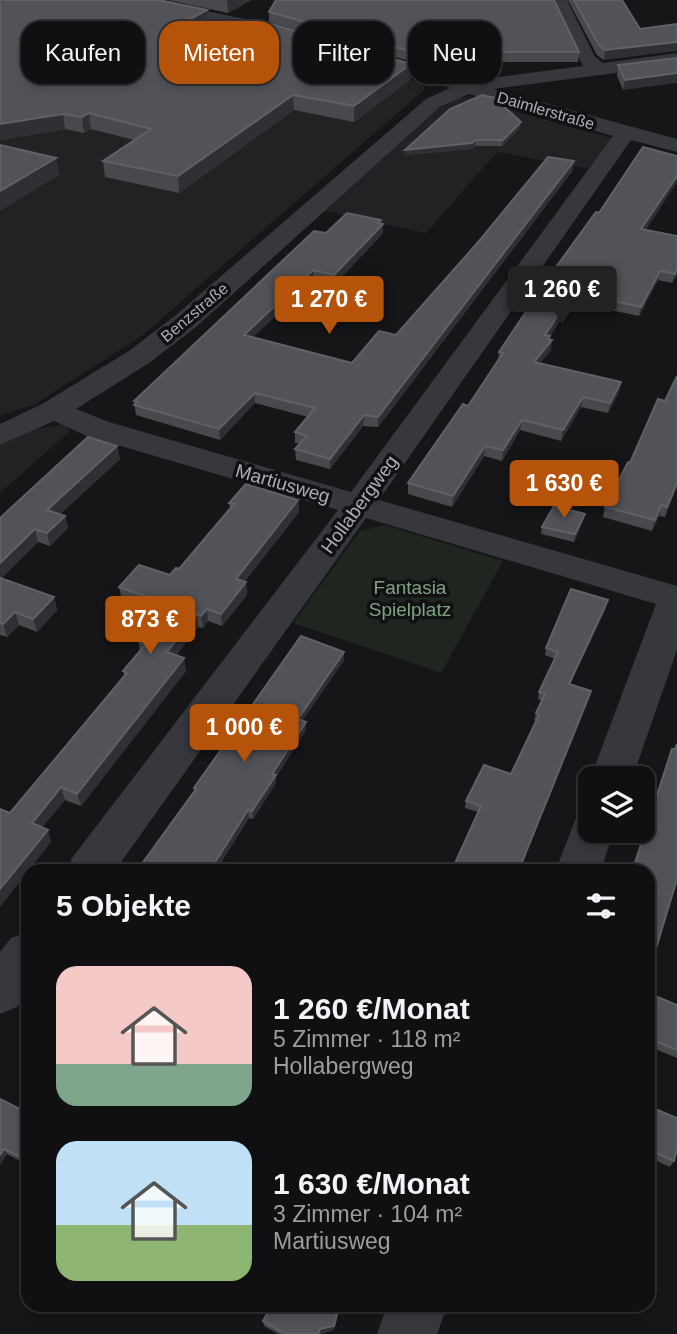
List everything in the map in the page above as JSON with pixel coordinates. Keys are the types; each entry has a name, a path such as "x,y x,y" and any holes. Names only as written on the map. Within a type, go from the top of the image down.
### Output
{"street":[{"name":"Daimlerstraße","path":"131,0 299,36 677,146"},
{"path":"559,0 587,60 599,69"},
{"path":"209,15 235,3"},
{"path":"469,87 677,59"},
{"name":"Benzstraße","path":"0,436 53,410 139,357 196,312 427,107 469,87"},
{"name":"Hollabergweg","path":"94,864 359,505 626,133"},
{"name":"Martiusweg","path":"53,410 85,425 677,598"},
{"path":"616,766 677,598"},
{"path":"580,864 588,843"},
{"path":"0,991 21,962"},
{"path":"407,1334 415,1312"}],"shaded area":[{"path":"0,0 155,12 198,21 159,21 159,84 279,84 279,41 293,44 293,84 394,84 394,74 408,79 408,84 422,84 425,89 143,335 34,405 0,415"},
{"path":"457,98 478,98 612,138 591,169 497,152 426,233 325,211 437,110"},
{"path":"67,426 70,431 0,493 0,445 36,429"}],"green space":[{"name":"Fantasia Spielplatz","path":"385,525 503,561 441,673 293,623 360,531"}],"building":[{"path":"0,0 159,0 207,10 187,21 159,21 159,84 279,84 279,26 293,30 293,84 384,84 354,106 293,95 178,176 103,161 151,129 89,113 82,117 63,114 0,124"},
{"path":"276,0 554,0 579,52 501,52 501,21 408,21 408,51 394,47 394,21 301,21 269,12"},
{"path":"574,0 622,0 640,29 677,24 677,42 605,50 599,45"},
{"path":"677,58 677,73 625,80 618,65"},
{"path":"394,59 408,63 408,66 394,77"},
{"path":"482,95 495,98 521,122 503,140 475,140 472,143 405,150 450,109"},
{"path":"0,145 56,158 0,191"},
{"path":"643,147 677,156 677,176 641,229 677,236 675,274 660,271 641,307 573,292 545,335 552,340 534,362 621,382 610,403 583,397 563,430 522,420 503,450 485,446 453,496 408,483 463,404 468,406 503,353 499,352 556,267 596,212 599,213"},
{"path":"548,157 574,161 378,417 364,415 330,459 295,449 307,436 295,432 315,408 255,393 219,429 134,405 137,402 134,401 314,231 326,233 347,213 381,220 378,223 383,224 334,275 313,270 244,335 352,363 379,331 396,335 480,240"},
{"path":"677,376 677,483 667,507 661,505 655,520 605,507 628,462 630,463 658,399 665,401"},
{"path":"88,437 117,446 47,510 65,516 47,533 35,529 0,563 0,518"},
{"path":"246,484 298,500 236,579 246,582 221,614 207,609 201,616 197,614 167,652 184,658 77,794 61,787 32,823 48,830 0,889 0,809 10,813 127,673 123,671 146,644 138,641 170,605 119,587 139,565 170,575 176,568 179,569 234,504 229,503"},
{"path":"554,506 585,514 575,534 542,527"},
{"path":"0,578 54,597 33,619 15,612 3,624 0,623"},
{"path":"571,589 608,600 569,684 591,691 521,864 455,864 481,806 466,801 484,765 511,774 539,715 536,713 545,694 539,692 558,652 546,648"},
{"path":"301,636 344,652 298,719 306,722 272,774 276,775 252,811 248,810 214,864 142,864 196,789 194,788"},
{"path":"677,744 677,879 655,952 655,864 635,864 641,843 655,843 655,801 672,749 675,749"},
{"path":"655,996 677,1005 677,1050 655,1041"},
{"path":"0,1099 21,1110 21,1157 4,1149 0,1155"},
{"path":"655,1109 677,1118 677,1149 674,1161 655,1152"},
{"path":"268,1312 337,1314 334,1326 320,1329 318,1334 286,1334 263,1321"}]}
